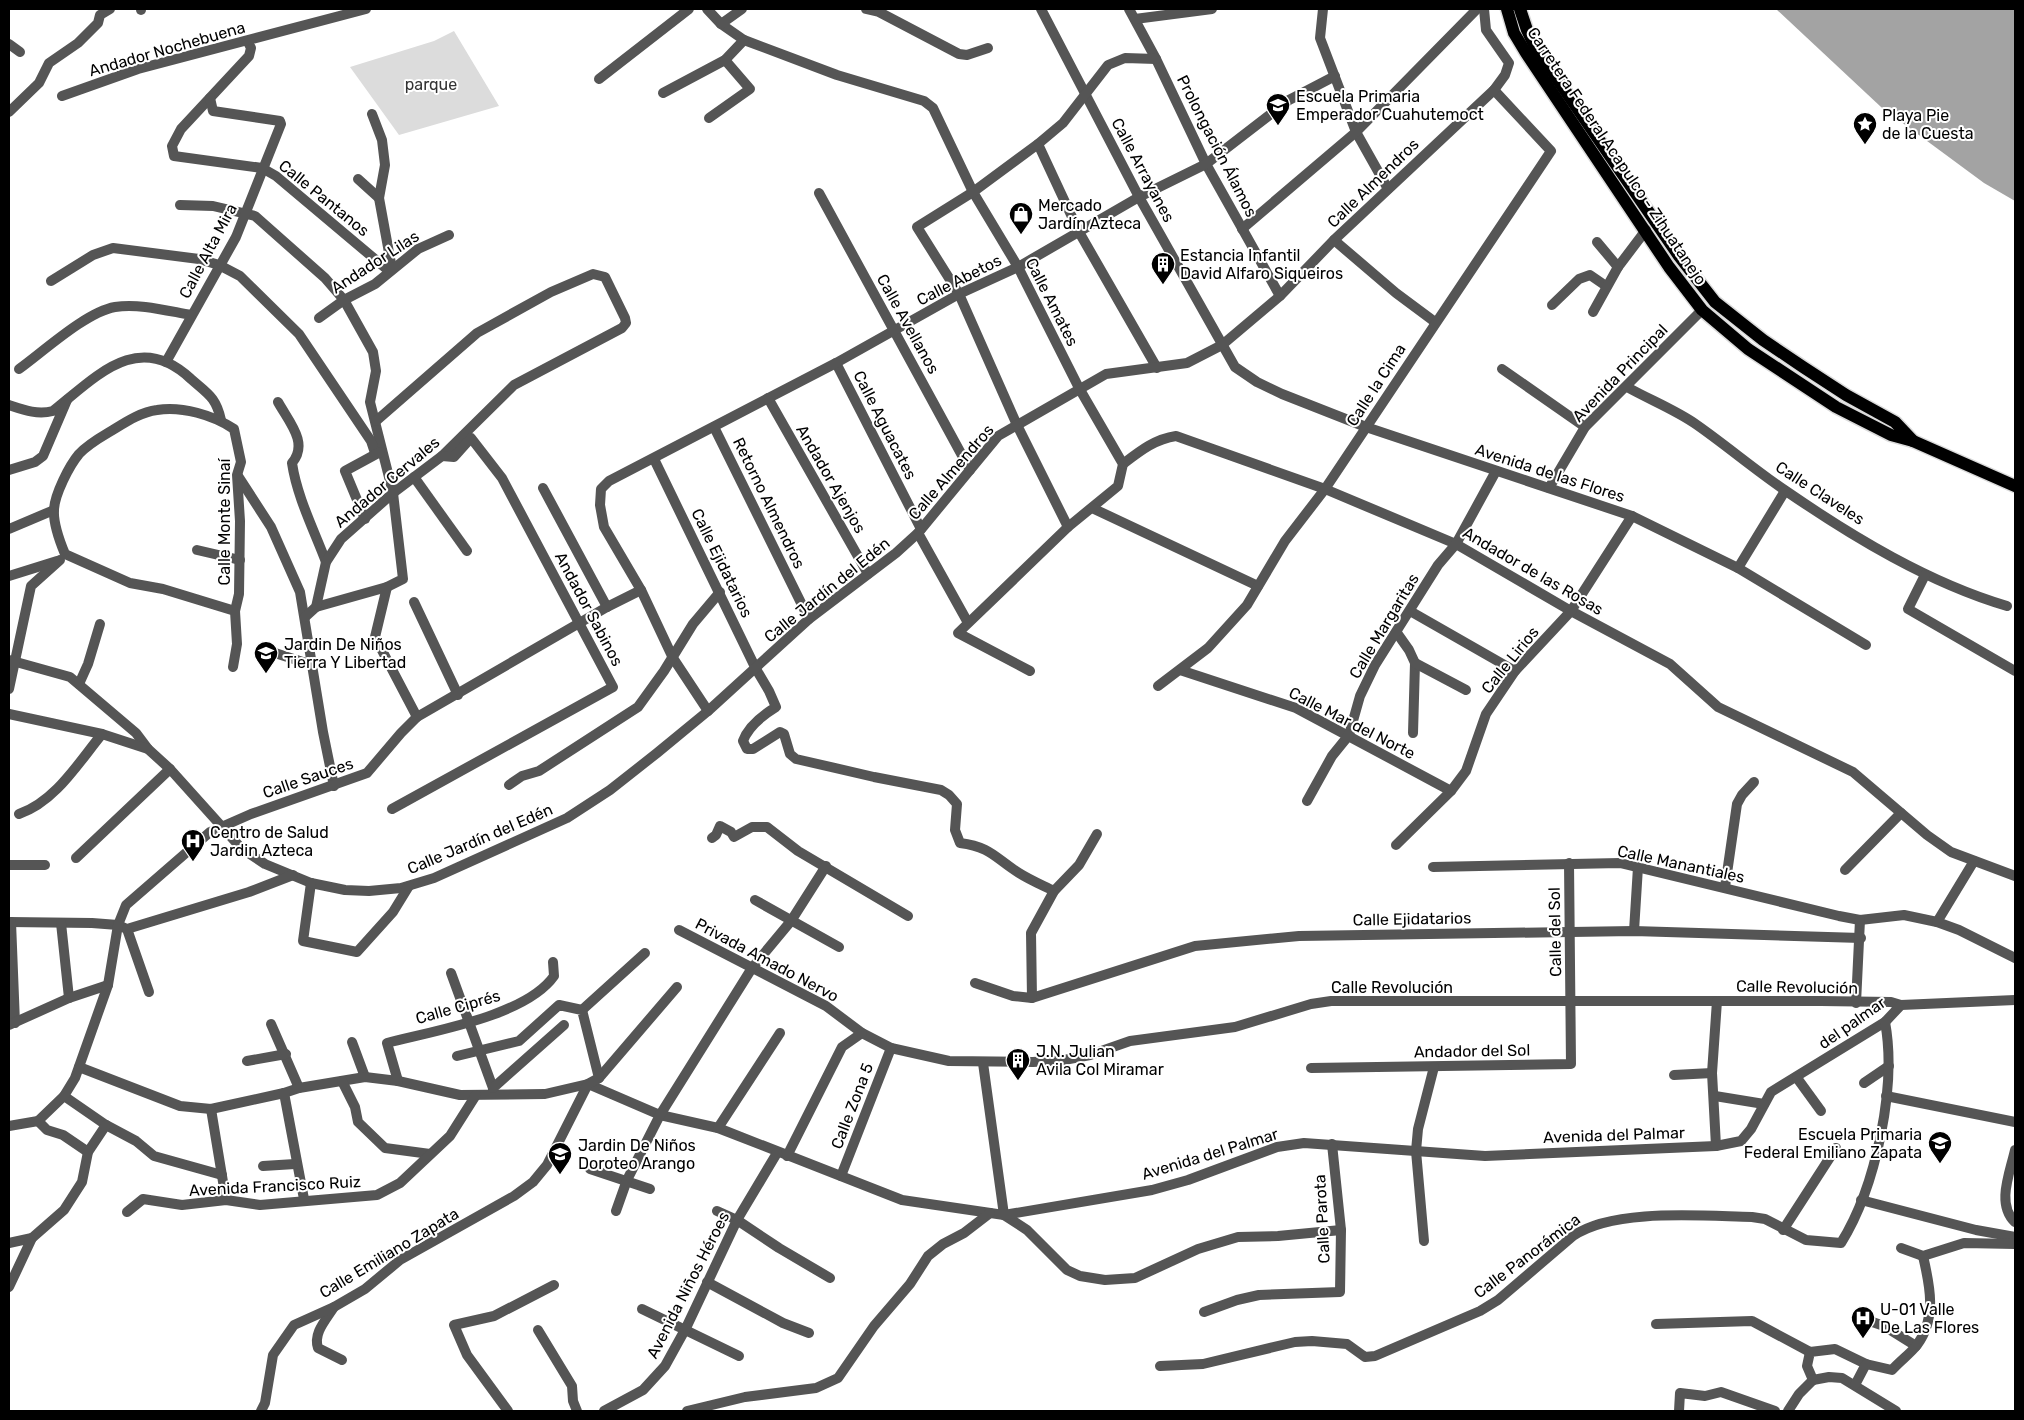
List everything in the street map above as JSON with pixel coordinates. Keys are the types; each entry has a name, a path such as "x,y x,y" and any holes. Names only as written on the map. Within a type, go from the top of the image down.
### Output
{"main road":[{"name":"Carretera Federal Acapulco - Zihuatanejo","path":"1507,9 1514,33 1526,53 1669,267 1702,310 1748,349 1836,407 1891,435 1913,440 2015,486"},
{"name":"Carretera Federal Acapulco - Zihuatanejo","path":"1520,9 1526,30 1535,46 1679,256 1715,302 1787,356 1846,395 1895,422 1913,440"}],"street":[{"path":"9,112 38,83 49,63 78,43 98,23 100,15 110,9"},
{"name":"Andador Nochebuena","path":"62,96 138,69 248,42 366,9"},
{"path":"599,78 689,9"},
{"name":"Calle Amates","path":"707,9 722,24 744,40 837,75 924,101 933,108 973,192 1018,267 1078,388 1123,464"},
{"path":"722,24 742,9"},
{"path":"866,9 878,12 959,54 967,55 988,48"},
{"name":"Calle Arrayanes","path":"1041,9 1139,197 1222,345"},
{"name":"Prolongación Álamos","path":"1129,9 1156,59 1206,164 1280,296"},
{"path":"1135,19 1212,9"},
{"path":"1323,9 1320,38 1356,132 1388,189"},
{"path":"1242,230 1356,132 1477,9"},
{"name":"Calle Almendros","path":"967,622 919,531 998,436 1078,388 1106,374 1187,363 1222,345 1280,296 1334,240 1494,90 1505,75 1509,63 1486,30 1484,9"},
{"path":"663,93 726,60 744,40"},
{"path":"210,98 249,56 251,48 248,42"},
{"path":"9,44 20,52"},
{"path":"1068,527 1017,425 959,294 917,227 973,192 1063,123 1108,65 1125,58 1156,59"},
{"path":"709,118 750,89 726,60"},
{"name":"Calle Abetos","path":"641,590 604,527 600,505 601,489 609,481 836,362 959,294 1018,267 1139,197 1206,164 1290,100 1335,76"},
{"name":"Calle la Cima","path":"1158,686 1208,648 1247,605 1285,541 1325,489 1551,151 1494,90"},
{"name":"Calle Alta Mira","path":"166,362 236,237 281,124 280,121 213,111 210,98"},
{"name":"Calle Pantanos","path":"210,98 181,128 172,146 174,156 262,168 276,176 390,270"},
{"path":"372,114 382,140 385,165 378,198 390,270"},
{"path":"1038,144 1079,232 1157,368"},
{"path":"358,180 378,198"},
{"name":"Calle Avellanos","path":"819,193 970,470"},
{"path":"180,205 213,206 255,216 325,278 344,300 374,352 376,371 370,402 376,421 379,452 393,493 403,578 386,588 316,607 305,617"},
{"path":"1593,312 1618,266 1646,230"},
{"name":"Andador Lilas","path":"319,318 344,300 374,284 418,249 448,235"},
{"path":"1334,240 1396,293 1435,322"},
{"path":"1597,242 1618,266"},
{"path":"51,281 94,255 113,248 199,259 219,265 240,276 299,334 379,452"},
{"name":"Andador Cervales","path":"316,607 326,562 341,539 393,493 442,456 514,384 622,328 626,323 605,277 599,274 592,274 551,292 477,333 376,421"},
{"path":"1552,305 1579,279 1590,275 1606,286"},
{"path":"19,369 98,312 125,307 150,308 191,315"},
{"name":"Avenida Principal","path":"1549,488 1585,427 1628,387 1702,310"},
{"name":"Avenida de las Flores","path":"1222,345 1235,367 1257,382 1366,427 1632,516 1738,568 1866,646"},
{"path":"9,405 43,413 53,411 114,364 129,358 145,358 166,362"},
{"name":"Calle Monte Sinaí","path":"166,362 180,369 217,403 221,420 234,429 238,442 241,462 237,475 240,560 239,594 234,611 237,644 233,667"},
{"name":"Calle Aguacates","path":"836,362 919,531"},
{"path":"1502,369 1585,427"},
{"name":"Calle Claveles","path":"1628,387 1696,424 1785,491 1925,574 1976,597 2007,606"},
{"name":"Andador Ajenjos","path":"768,398 868,574"},
{"path":"9,470 35,462 43,456 68,399"},
{"path":"278,402 300,443 299,455 292,463 294,473 312,528 326,562"},
{"path":"62,557 54,510 69,468 80,453 93,442 141,413 158,409 180,410 221,420"},
{"name":"Retorno Almendros","path":"714,427 810,619"},
{"name":"Andador de las Rosas","path":"1123,464 1162,438 1176,436 1325,489 1456,544 1572,611 1670,664 1718,707 1853,772 1951,852 2015,876"},
{"name":"Andador Sabinos","path":"392,809 613,687 502,478 471,438 454,457 442,456"},
{"path":"364,519 345,471 379,452"},
{"name":"Calle Ejidatarios","path":"654,459 776,708 765,714 746,734 743,741 747,749 753,750 780,732 784,734 790,754 796,759 874,778 941,790 950,795 957,804 955,830 960,843 978,846 992,852 1018,872 1054,892"},
{"path":"1030,671 958,632 1068,527 1118,486 1123,464"},
{"name":"Calle Margaritas","path":"1307,801 1332,756 1349,735 1360,696 1375,665 1438,565 1456,544 1496,471"},
{"path":"237,475 271,527 300,592 334,786"},
{"path":"414,478 467,551"},
{"path":"543,488 607,608"},
{"path":"1738,568 1785,491"},
{"path":"1092,508 1258,586"},
{"path":"9,529 54,510"},
{"name":"Calle Lirios","path":"1396,845 1450,791 1466,771 1486,714 1515,671 1572,611 1632,516"},
{"name":"Calle Jardín del Edén","path":"9,714 102,734 148,749 170,768 241,848 265,864 311,883 345,890 368,891 409,886 434,878 567,818 610,790 708,711 810,619 919,531"},
{"path":"197,550 240,560"},
{"path":"9,689 11,661 31,586 62,557"},
{"path":"9,576 62,557 130,583 162,589 234,611"},
{"path":"1925,574 1908,609 2015,671"},
{"path":"386,588 375,637 417,717"},
{"path":"641,590 673,658 708,711"},
{"name":"Calle Sauces","path":"38,1121 64,1096 75,1078 108,985 123,927 126,905 210,832 252,814 367,774 417,717 641,590"},
{"path":"510,785 522,776 539,771 638,707 673,658 694,624 720,592"},
{"path":"414,602 458,695"},
{"path":"1410,611 1515,671"},
{"path":"78,684 88,664 100,624"},
{"path":"1396,633 1409,650 1415,663 1412,733"},
{"path":"272,652 312,665"},
{"path":"11,661 70,677 136,733 148,749"},
{"name":"Calle Lirios","path":"1415,663 1466,690"},
{"name":"Calle Mar del Norte","path":"1180,670 1296,708 1450,791"},
{"path":"19,814 30,810 52,792 102,734"},
{"path":"76,858 170,768"},
{"path":"1725,887 1737,804 1742,795 1754,782"},
{"path":"1845,870 1901,813"},
{"path":"712,838 721,826 733,834 752,826 766,827 798,851 908,916"},
{"path":"1032,998 1031,933 1054,892 1079,866 1098,834"},
{"path":"1937,922 1974,861"},
{"name":"Calle Manantiales","path":"1432,867 1505,867 1569,863 1620,863 1860,920"},
{"name":"Calle del Sol","path":"1569,863 1572,1000"},
{"path":"9,865 45,865"},
{"path":"616,1211 627,1180 660,1115 752,968 791,921 826,866"},
{"path":"1634,931 1638,867"},
{"path":"108,985 69,998 12,1024 10,922 123,927 249,892 293,875"},
{"path":"311,883 303,941 357,952 393,912 409,886"},
{"path":"755,900 839,948"},
{"path":"1856,1002 1861,938 1860,920 1904,915 1937,922 1959,930 2015,958"},
{"path":"61,923 69,998"},
{"path":"123,927 149,992"},
{"name":"Privada Amado Nervo","path":"679,930 826,1006 862,1033 891,1048"},
{"name":"Calle Ejidatarios","path":"975,983 1013,996 1032,998 1195,946 1299,936 1634,931 1861,938"},
{"path":"582,1010 645,952"},
{"name":"Calle Ciprés","path":"398,1081 386,1043 501,1013 520,1004 550,983 554,976 553,962"},
{"path":"451,973 493,1091"},
{"path":"79,1067 180,1106 210,1109 300,1088 365,1077 398,1081 460,1095 476,1095 493,1091 545,1094 588,1084 598,1078 677,987"},
{"name":"Andador del Sol","path":"1311,1068 1570,1064 1572,1000"},
{"name":"del palmar","path":"1741,1141 1751,1128 1770,1092 1783,1083 1797,1078 1885,1022 1901,1005 2015,1000"},
{"name":"Calle Revolución","path":"891,1048 949,1061 983,1063 1041,1062 1090,1056 1130,1041 1235,1027 1311,1004 1331,1001 1891,1002 1901,1005"},
{"path":"1716,1146 1715,1096 1712,1073 1718,1001"},
{"path":"457,1056 519,1041 559,1005 582,1010"},
{"path":"582,1010 598,1078"},
{"path":"1885,1022 1889,1045 1886,1096 1880,1138 1860,1200 1976,1230 2015,1237"},
{"path":"271,1024 300,1088"},
{"path":"493,1091 564,1025"},
{"path":"718,1128 780,1033"},
{"name":"Avenida Niños Héroes","path":"604,1411 642,1390 665,1366 686,1328 737,1220 782,1155 842,1047 862,1033"},
{"path":"352,1042 365,1077"},
{"name":"Calle Zona 5","path":"841,1176 891,1048"},
{"path":"247,1061 286,1054"},
{"path":"983,1063 1004,1215 1028,1230 1067,1270 1080,1276 1105,1280 1135,1278 1198,1250 1238,1237 1278,1236 1341,1230"},
{"path":"1864,1083 1889,1066"},
{"path":"1424,1242 1416,1151 1418,1129 1434,1067"},
{"path":"1674,1076 1712,1073"},
{"path":"1797,1078 1821,1111"},
{"path":"342,1081 355,1107 358,1122 385,1148 430,1154"},
{"name":"Avenida del Palmar","path":"588,1084 660,1115 718,1128 782,1155 902,1200 1004,1215 1152,1190 1188,1180 1277,1147 1304,1143 1485,1156 1716,1146 1741,1141"},
{"name":"Calle Emiliano Zapata","path":"260,1411 264,1403 273,1355 294,1325 334,1307 365,1289 400,1260 514,1196 533,1182 548,1165 588,1084"},
{"path":"284,1093 295,1164 304,1199"},
{"name":"Avenida Francisco Ruiz","path":"127,1212 142,1200 182,1205 226,1200 260,1204 304,1199 377,1195 400,1183 450,1136 476,1095"},
{"path":"64,1096 106,1125 136,1141 154,1156 222,1174"},
{"path":"1715,1096 1764,1104"},
{"path":"1886,1096 2015,1122"},
{"path":"210,1109 226,1200"},
{"path":"9,1126 38,1121 47,1130 64,1135 88,1152"},
{"path":"9,1287 32,1238 64,1210 82,1182 88,1152 106,1125"},
{"name":"Calle Parota","path":"1204,1312 1237,1300 1259,1295 1340,1292 1341,1230 1332,1144"},
{"path":"1783,1230 1836,1148"},
{"path":"2015,1150 2004,1201 2006,1210 2015,1222"},
{"path":"263,1166 295,1164"},
{"path":"590,1169 650,1189"},
{"name":"Calle Panorámica","path":"1160,1366 1203,1364 1295,1342 1312,1340 1347,1344 1365,1356 1376,1356 1480,1311 1498,1300 1573,1236 1584,1228 1598,1223 1661,1216 1752,1217 1765,1219 1783,1230 1806,1240 1841,1243 1860,1200"},
{"path":"717,1212 737,1220 779,1248 830,1278"},
{"path":"687,1411 745,1397 816,1388 838,1378 874,1326 910,1284 928,1256 943,1244 964,1233 990,1213"},
{"path":"9,1243 32,1238"},
{"path":"1901,1248 1923,1256 1964,1244 1985,1242 2009,1246 2015,1244"},
{"path":"1656,1324 1752,1321 1810,1352 1835,1349 1866,1364 1892,1370 1916,1346 1927,1330 1931,1306 1930,1288 1923,1256"},
{"path":"707,1282 783,1323 809,1333"},
{"path":"508,1411 467,1354 454,1325 494,1316 554,1285"},
{"path":"334,1307 317,1335 316,1341 318,1348 342,1360"},
{"path":"642,1309 686,1328 701,1338 739,1356"},
{"path":"1858,1317 1884,1326 1916,1346"},
{"path":"538,1330 572,1386 573,1400 577,1411"},
{"path":"1810,1352 1807,1366 1813,1380"},
{"path":"1855,1385 1866,1364"},
{"path":"1788,1411 1799,1394 1813,1380 1829,1377 1842,1378 1896,1411"},
{"path":"1679,1411 1680,1393 1706,1396 1721,1392 1775,1411"}],"green space":[{"name":"parque","path":"454,31 499,106 399,135 350,67 434,41"}],"shaded area":[{"path":"1776,9 2015,9 2015,201 1984,183 1881,107"}],"place":[{"name":"Escuela Primaria Emperador Cuahutemoct","path":"1278,126"},
{"name":"Playa Pie de la Cuesta","path":"1865,145"},
{"name":"Mercado Jardín Azteca","path":"1021,235"},
{"name":"Estancia Infantil David Alfaro Siqueiros","path":"1163,285"},
{"name":"Jardin De Niños Tierra Y Libertad","path":"266,674"},
{"name":"Centro de Salud Jardin Azteca","path":"193,862"},
{"name":"J.N. Julian Avila Col Miramar","path":"1018,1081"},
{"name":"Escuela Primaria Federal Emiliano Zapata","path":"1940,1164"},
{"name":"Jardin De Niños Doroteo Arango","path":"560,1175"},
{"name":"U-01 Valle De Las Flores","path":"1863,1339"}]}
